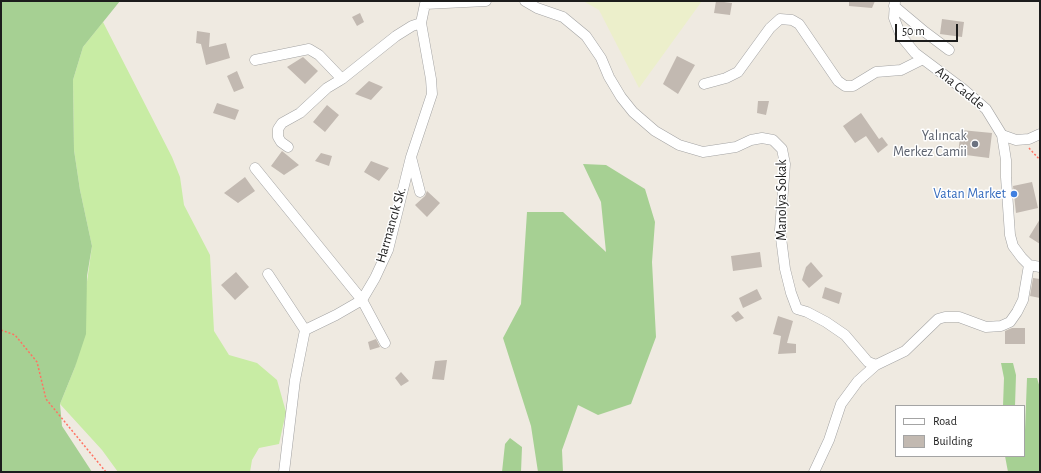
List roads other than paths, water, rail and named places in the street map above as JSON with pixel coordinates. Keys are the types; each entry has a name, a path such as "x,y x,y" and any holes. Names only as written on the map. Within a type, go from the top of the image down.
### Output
{"street":[{"name":"Harmancık Sk.","path":"305,330 362,300 375,278 388,250 411,157 432,94 422,23 425,4 486,1"},
{"name":"Manolya Sokak","path":"525,1 537,8 563,17 586,36 601,58 609,77 621,97 632,112 656,131 679,145 703,152 736,147 751,140 762,138 773,140 782,149 785,164 780,230 785,269 797,309 807,312 826,322 845,335 868,362 876,365"},
{"path":"895,4 925,32 949,50"},
{"name":"Ana Cadde","path":"895,4 894,18 901,36 915,53 963,88 986,108 1002,134 1006,160 1010,235 1013,246 1029,265"},
{"path":"704,84 726,78 738,72 770,28 780,19 792,20 799,24 838,81 845,86 853,86 876,72 901,70 923,59"},
{"path":"288,148 278,137 278,129 282,123 300,113 327,88 342,79 396,36 412,26 422,23"},
{"path":"255,60 309,49 320,55 342,79"},
{"path":"1002,134 1016,140 1029,139 1040,134"},
{"path":"411,157 420,192"},
{"path":"255,168 362,300 385,343"},
{"path":"814,472 829,440 841,404 858,381 876,365 905,351 938,319 945,316 959,317 986,327 1001,326 1010,322 1023,300 1029,265 1040,267"},
{"path":"268,274 305,330 295,380 284,472"}],"place":[{"name":"Yalıncak Merkez Camii","path":"975,144"},
{"name":"Vatan Market","path":"1014,194"}]}
